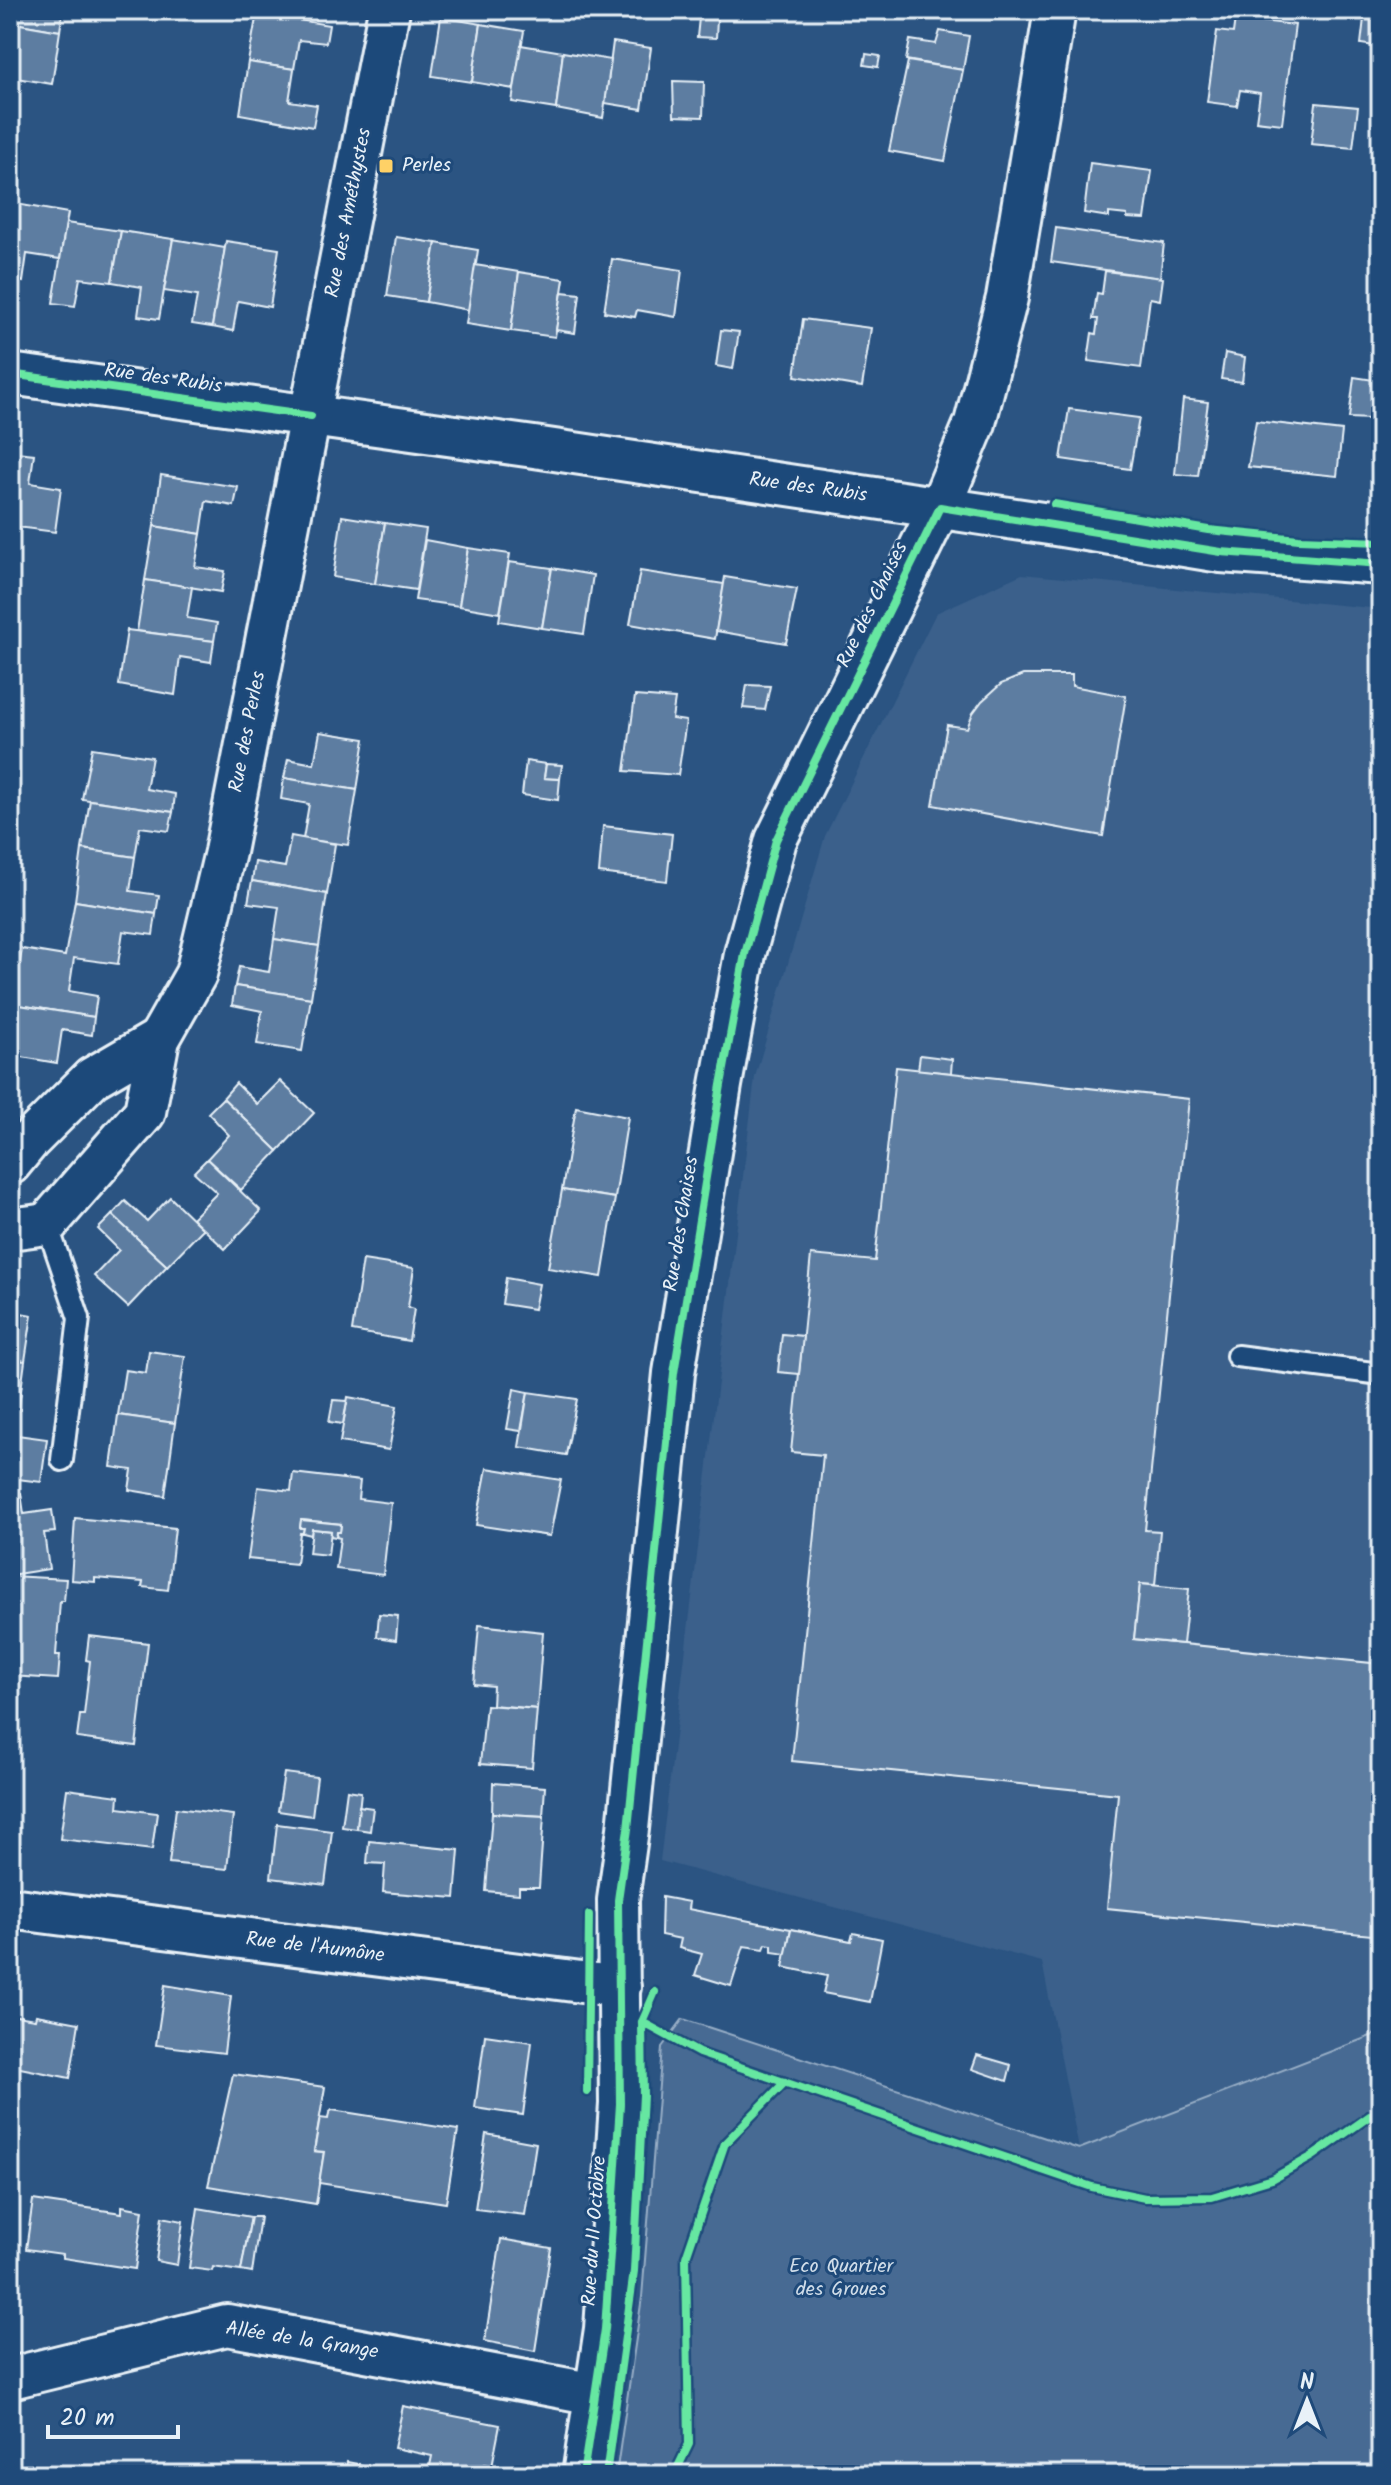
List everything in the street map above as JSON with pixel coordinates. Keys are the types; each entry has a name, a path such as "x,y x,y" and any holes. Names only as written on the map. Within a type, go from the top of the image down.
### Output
{"street":[{"name":"Rue des Améthystes","path":"311,416 389,10"},
{"name":"Rue des Chaises","path":"620,1987 618,1900 628,1829 674,1373 745,954 776,840 940,507 975,423 1007,298 1055,10"},
{"name":"Rue des Rubis","path":"10,374 940,507 1221,552 1381,564"},
{"name":"Rue des Perles","path":"28,1226 145,1112 159,1039 196,974 225,852 311,416"},
{"path":"10,1164 92,1078 159,1039"},
{"name":"Rue de l'Aumône","path":"10,1908 620,1987"},
{"name":"Rue du 11 Octobre","path":"583,2475 605,2329 620,2104 620,1987"},
{"name":"Allée de la Grange","path":"11,2378 227,2325 595,2394"}],"lane":[{"path":"28,1226 79,1318 62,1460"},
{"path":"1237,1356 1381,1374"}],"shaded area":[{"path":"1022,574 1381,609 1381,2032 1079,2149 1042,1962 660,1861 755,1077 825,836 936,613"}],"green space":[{"name":"Eco Quartier des Groues","path":"683,2019 1079,2149 1381,2032 1381,2475 616,2475 642,2297 662,2047"}],"building":[{"path":"16,10 63,10 60,31 14,23"},
{"path":"257,10 303,10 301,20 257,13"},
{"path":"1365,10 1381,10 1381,47 1361,44"},
{"path":"257,13 329,25 326,43 299,40 294,69 248,62"},
{"path":"441,17 481,24 472,82 432,76"},
{"path":"699,18 717,19 716,38 697,37"},
{"path":"1235,18 1295,25 1282,124 1256,121 1260,93 1240,90 1237,106 1207,102 1217,31 1233,33"},
{"path":"14,23 60,31 52,84 10,77 10,44"},
{"path":"481,24 524,31 514,89 472,82"},
{"path":"940,31 969,36 963,70 906,60 910,40 936,44"},
{"path":"613,42 651,48 642,109 605,103"},
{"path":"521,45 563,52 556,109 512,102"},
{"path":"563,52 611,60 603,118 556,109"},
{"path":"866,54 880,56 878,67 864,65"},
{"path":"908,61 963,70 945,161 889,151"},
{"path":"248,62 294,69 289,101 317,105 313,127 240,114"},
{"path":"673,81 704,82 703,117 674,116"},
{"path":"1316,103 1358,107 1353,148 1311,144"},
{"path":"1090,163 1152,171 1145,219 1109,213 1109,217 1084,213"},
{"path":"10,190 18,192 10,241"},
{"path":"16,204 68,213 60,259 27,254 23,282 10,279 10,241"},
{"path":"66,223 121,231 112,282 80,278 75,306 53,303"},
{"path":"1056,228 1164,243 1160,278 1051,262"},
{"path":"121,231 173,239 159,319 138,316 142,287 112,282"},
{"path":"396,237 436,243 426,302 387,296"},
{"path":"173,239 225,248 212,327 192,324 197,296 164,291"},
{"path":"226,241 279,249 270,307 238,301 233,331 212,327"},
{"path":"436,243 478,250 469,310 426,302"},
{"path":"612,259 682,270 676,317 637,310 635,317 604,312"},
{"path":"475,265 519,272 511,331 466,324"},
{"path":"1105,271 1163,278 1160,300 1150,298 1141,368 1088,361 1092,333 1096,334 1098,319 1093,319 1097,293 1102,294"},
{"path":"519,272 564,279 555,337 511,331"},
{"path":"562,292 580,294 575,333 556,330"},
{"path":"803,319 871,328 862,387 795,376"},
{"path":"721,330 739,332 733,369 716,366"},
{"path":"1381,333 1381,419 1370,418"},
{"path":"1225,353 1245,357 1242,382 1221,379"},
{"path":"1354,377 1374,380 1370,419 1349,418"},
{"path":"1183,399 1208,402 1198,476 1175,474"},
{"path":"1069,409 1139,418 1130,469 1061,459"},
{"path":"1256,421 1342,431 1337,476 1248,467"},
{"path":"16,452 34,454 30,483 61,488 55,532 10,526 10,488"},
{"path":"161,475 238,487 234,506 206,501 201,534 154,526"},
{"path":"342,516 385,523 375,584 333,577"},
{"path":"385,523 426,529 416,590 375,584"},
{"path":"154,526 201,534 195,567 225,571 221,592 145,580"},
{"path":"425,540 468,548 459,606 415,600"},
{"path":"468,548 510,554 500,613 459,606"},
{"path":"509,562 552,568 542,628 499,621"},
{"path":"552,568 593,575 584,634 542,628"},
{"path":"640,571 724,584 715,639 630,624"},
{"path":"725,577 797,589 786,643 716,631"},
{"path":"145,580 192,587 187,618 217,623 214,641 137,631"},
{"path":"127,630 214,641 211,662 180,657 175,695 119,685"},
{"path":"1023,675 1072,675 1072,686 1126,696 1103,836 933,805 947,725 967,728 982,701 1001,684"},
{"path":"747,685 770,686 765,710 743,708"},
{"path":"635,696 675,699 672,719 686,721 678,775 625,771"},
{"path":"320,732 365,739 357,790 284,778 288,759 314,764"},
{"path":"92,748 152,757 146,789 175,794 173,812 82,799"},
{"path":"526,761 546,764 544,778 560,779 558,800 522,795"},
{"path":"546,764 562,765 560,779 544,778"},
{"path":"284,778 357,790 348,845 303,839 309,804 281,799"},
{"path":"90,800 173,812 169,831 140,827 135,857 82,849"},
{"path":"603,826 672,834 667,881 599,873"},
{"path":"291,836 335,844 327,894 252,881 255,862 285,867"},
{"path":"82,849 135,857 130,891 159,895 156,914 75,901"},
{"path":"252,881 327,894 319,946 274,939 279,907 248,903"},
{"path":"75,901 156,914 153,935 123,931 118,964 74,958 69,991 97,996 94,1017 13,1004 22,949 65,956"},
{"path":"274,939 319,946 311,998 235,986 239,967 269,972"},
{"path":"235,986 311,998 302,1051 257,1044 262,1011 232,1005"},
{"path":"13,1004 94,1017 92,1035 62,1030 57,1063 10,1055"},
{"path":"920,1055 952,1059 951,1073 918,1070"},
{"path":"896,1067 1189,1099 1145,1530 1160,1531 1155,1585 1140,1584 1134,1639 1381,1664 1381,1936 1107,1908 1118,1794 792,1761 823,1455 791,1452 811,1255 875,1261"},
{"path":"280,1081 314,1113 278,1151 223,1098 236,1083 257,1104"},
{"path":"223,1098 278,1151 241,1190 207,1159 229,1135 208,1113"},
{"path":"576,1107 628,1117 615,1198 562,1190"},
{"path":"207,1159 261,1211 225,1249 192,1218 217,1193 194,1172"},
{"path":"562,1190 615,1198 602,1277 548,1268"},
{"path":"170,1197 203,1229 167,1266 112,1215 125,1201 147,1221"},
{"path":"112,1215 167,1266 128,1307 94,1276 119,1250 98,1229"},
{"path":"363,1260 414,1268 408,1307 414,1309 409,1341 352,1331"},
{"path":"506,1278 539,1284 534,1309 502,1304"},
{"path":"10,1311 32,1315 25,1361 10,1359"},
{"path":"782,1334 803,1336 799,1374 778,1372"},
{"path":"149,1351 185,1356 175,1423 118,1415 125,1370 146,1373"},
{"path":"10,1359 25,1361 17,1420 10,1419"},
{"path":"514,1389 528,1392 521,1431 507,1429"},
{"path":"528,1392 577,1399 566,1455 519,1447"},
{"path":"348,1397 397,1406 389,1450 340,1442"},
{"path":"333,1400 347,1401 343,1424 329,1422"},
{"path":"118,1415 175,1423 165,1496 129,1490 132,1470 111,1467"},
{"path":"10,1434 47,1439 41,1482 10,1478"},
{"path":"487,1468 561,1480 550,1536 476,1525"},
{"path":"293,1473 360,1481 358,1499 391,1503 383,1575 336,1569 340,1538 336,1537 341,1524 301,1520 300,1528 304,1528 300,1533 296,1564 248,1559 258,1487 291,1491"},
{"path":"21,1493 24,1514 52,1510 55,1532 44,1533 49,1569 10,1575 10,1494"},
{"path":"75,1518 175,1528 168,1590 142,1587 143,1582 95,1578 95,1582 71,1580"},
{"path":"301,1520 341,1524 340,1532 336,1537 330,1536 331,1531 312,1529 311,1535 303,1533"},
{"path":"312,1529 331,1531 328,1555 309,1553"},
{"path":"10,1576 66,1579 64,1601 60,1601 56,1655 60,1655 58,1679 10,1676"},
{"path":"1140,1584 1189,1589 1183,1644 1134,1639"},
{"path":"379,1614 398,1616 396,1640 377,1637"},
{"path":"479,1625 543,1632 537,1709 492,1705 493,1686 474,1684"},
{"path":"89,1636 148,1643 136,1746 77,1738 80,1715 84,1715 90,1661 86,1660"},
{"path":"486,1705 537,1709 532,1768 480,1764"},
{"path":"284,1773 317,1777 312,1816 278,1811"},
{"path":"493,1783 545,1787 543,1816 492,1813"},
{"path":"67,1789 119,1796 118,1808 157,1813 152,1850 60,1839"},
{"path":"347,1790 361,1792 357,1829 342,1827"},
{"path":"359,1806 373,1808 370,1831 357,1829"},
{"path":"176,1808 233,1815 227,1869 169,1863"},
{"path":"492,1813 544,1816 539,1887 519,1887 519,1894 486,1891"},
{"path":"277,1824 332,1831 325,1885 271,1878"},
{"path":"369,1841 459,1850 455,1898 383,1892 385,1864 367,1863"},
{"path":"662,1897 689,1902 688,1909 791,1929 786,1954 772,1952 772,1945 766,1944 764,1949 744,1946 731,1986 695,1975 702,1954 679,1948 681,1939 661,1935"},
{"path":"791,1929 851,1941 853,1933 882,1939 870,2002 823,1993 827,1976 783,1967"},
{"path":"165,1985 231,1996 224,2053 156,2045"},
{"path":"10,2015 35,2019 36,2015 79,2023 70,2078 10,2066"},
{"path":"485,2035 532,2042 523,2115 475,2108"},
{"path":"977,2055 1011,2065 1007,2081 972,2069"},
{"path":"233,2074 325,2087 314,2151 324,2152 316,2204 208,2186"},
{"path":"332,2110 458,2130 446,2203 319,2183 324,2152 314,2151 320,2118 328,2119"},
{"path":"486,2134 536,2143 525,2215 475,2209"},
{"path":"33,2200 122,2213 122,2206 143,2210 135,2269 26,2249"},
{"path":"198,2208 251,2217 241,2271 189,2268"},
{"path":"162,2217 183,2221 177,2265 156,2261"},
{"path":"251,2217 260,2217 252,2273 241,2271"},
{"path":"501,2239 551,2248 535,2351 485,2341"},
{"path":"403,2406 500,2425 492,2466 485,2464 483,2475 428,2475 432,2456 394,2448"},
{"path":"347,2462 394,2471 394,2475 344,2475"}],"cycle path":[{"path":"10,374 311,416"},
{"path":"1054,504 1209,530 1299,539 1381,542"},
{"path":"583,2475 605,2329 620,2104 618,1900 628,1829 674,1373 745,954 776,840 940,507 1221,552 1381,564"},
{"path":"587,2092 589,1915"},
{"path":"606,2475 634,2271 643,2095 642,2022 655,1992"},
{"path":"642,2022 699,2053 1092,2187 1145,2198 1212,2197 1272,2179 1313,2156 1381,2108"},
{"path":"674,2475 689,2444 686,2257 725,2143 785,2082"}],"place":[{"name":"Perles","path":"386,166"}]}
